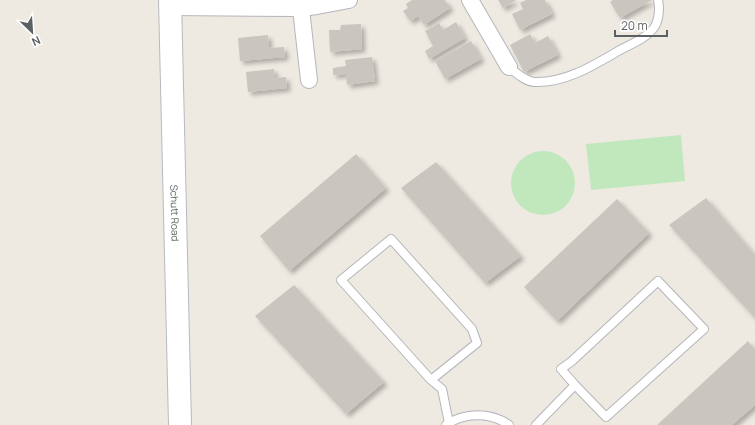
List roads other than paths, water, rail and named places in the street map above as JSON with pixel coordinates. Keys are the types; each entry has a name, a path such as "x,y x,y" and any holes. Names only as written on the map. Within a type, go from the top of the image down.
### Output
{"street":[{"path":"170,4 300,4 317,6 349,0"},
{"path":"470,0 509,67"},
{"name":"Schutt Road","path":"170,4 180,425"},
{"path":"300,4 309,80"}],"lane":[{"path":"509,67 518,75 534,82 556,80 581,71 642,38 654,28 659,17 658,0"},
{"path":"431,380 476,342 472,328 391,239 341,280 431,380 442,389 447,424 471,415 483,415 509,425"},
{"path":"658,281 704,329 606,417 575,385 561,369 658,281"},
{"path":"536,425 575,385"}]}
